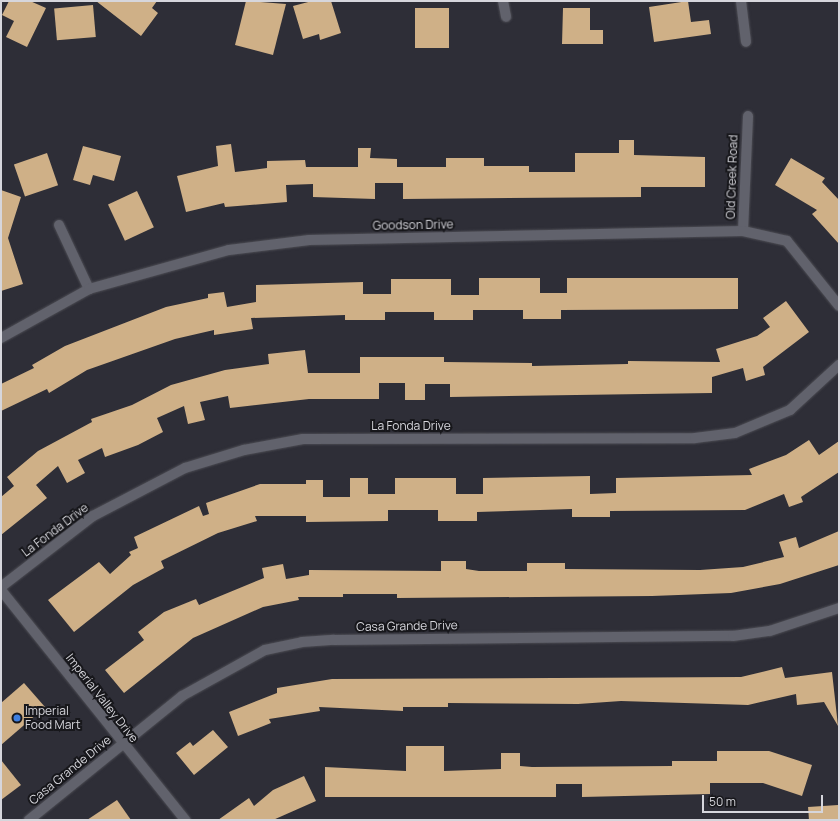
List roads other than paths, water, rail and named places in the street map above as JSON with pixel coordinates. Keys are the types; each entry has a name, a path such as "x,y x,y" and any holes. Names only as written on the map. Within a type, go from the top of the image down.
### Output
{"street":[{"path":"503,1 506,17"},
{"path":"741,1 746,42"},
{"name":"Old Creek Road","path":"748,116 744,231 787,241 839,306"},
{"path":"59,225 89,289"},
{"name":"Goodson Drive","path":"1,338 89,289 229,250 309,240 744,231"},
{"name":"La Fonda Drive","path":"1,589 93,516 185,468 244,450 303,439 695,438 735,433 790,410 839,366"},
{"name":"Imperial Valley Drive","path":"1,589 122,745 185,820"},
{"name":"Casa Grande Drive","path":"29,820 182,696 230,667 265,650 302,642 733,636 770,631 839,608"}],"place":[{"name":"Imperial Food Mart","path":"17,718"}]}
